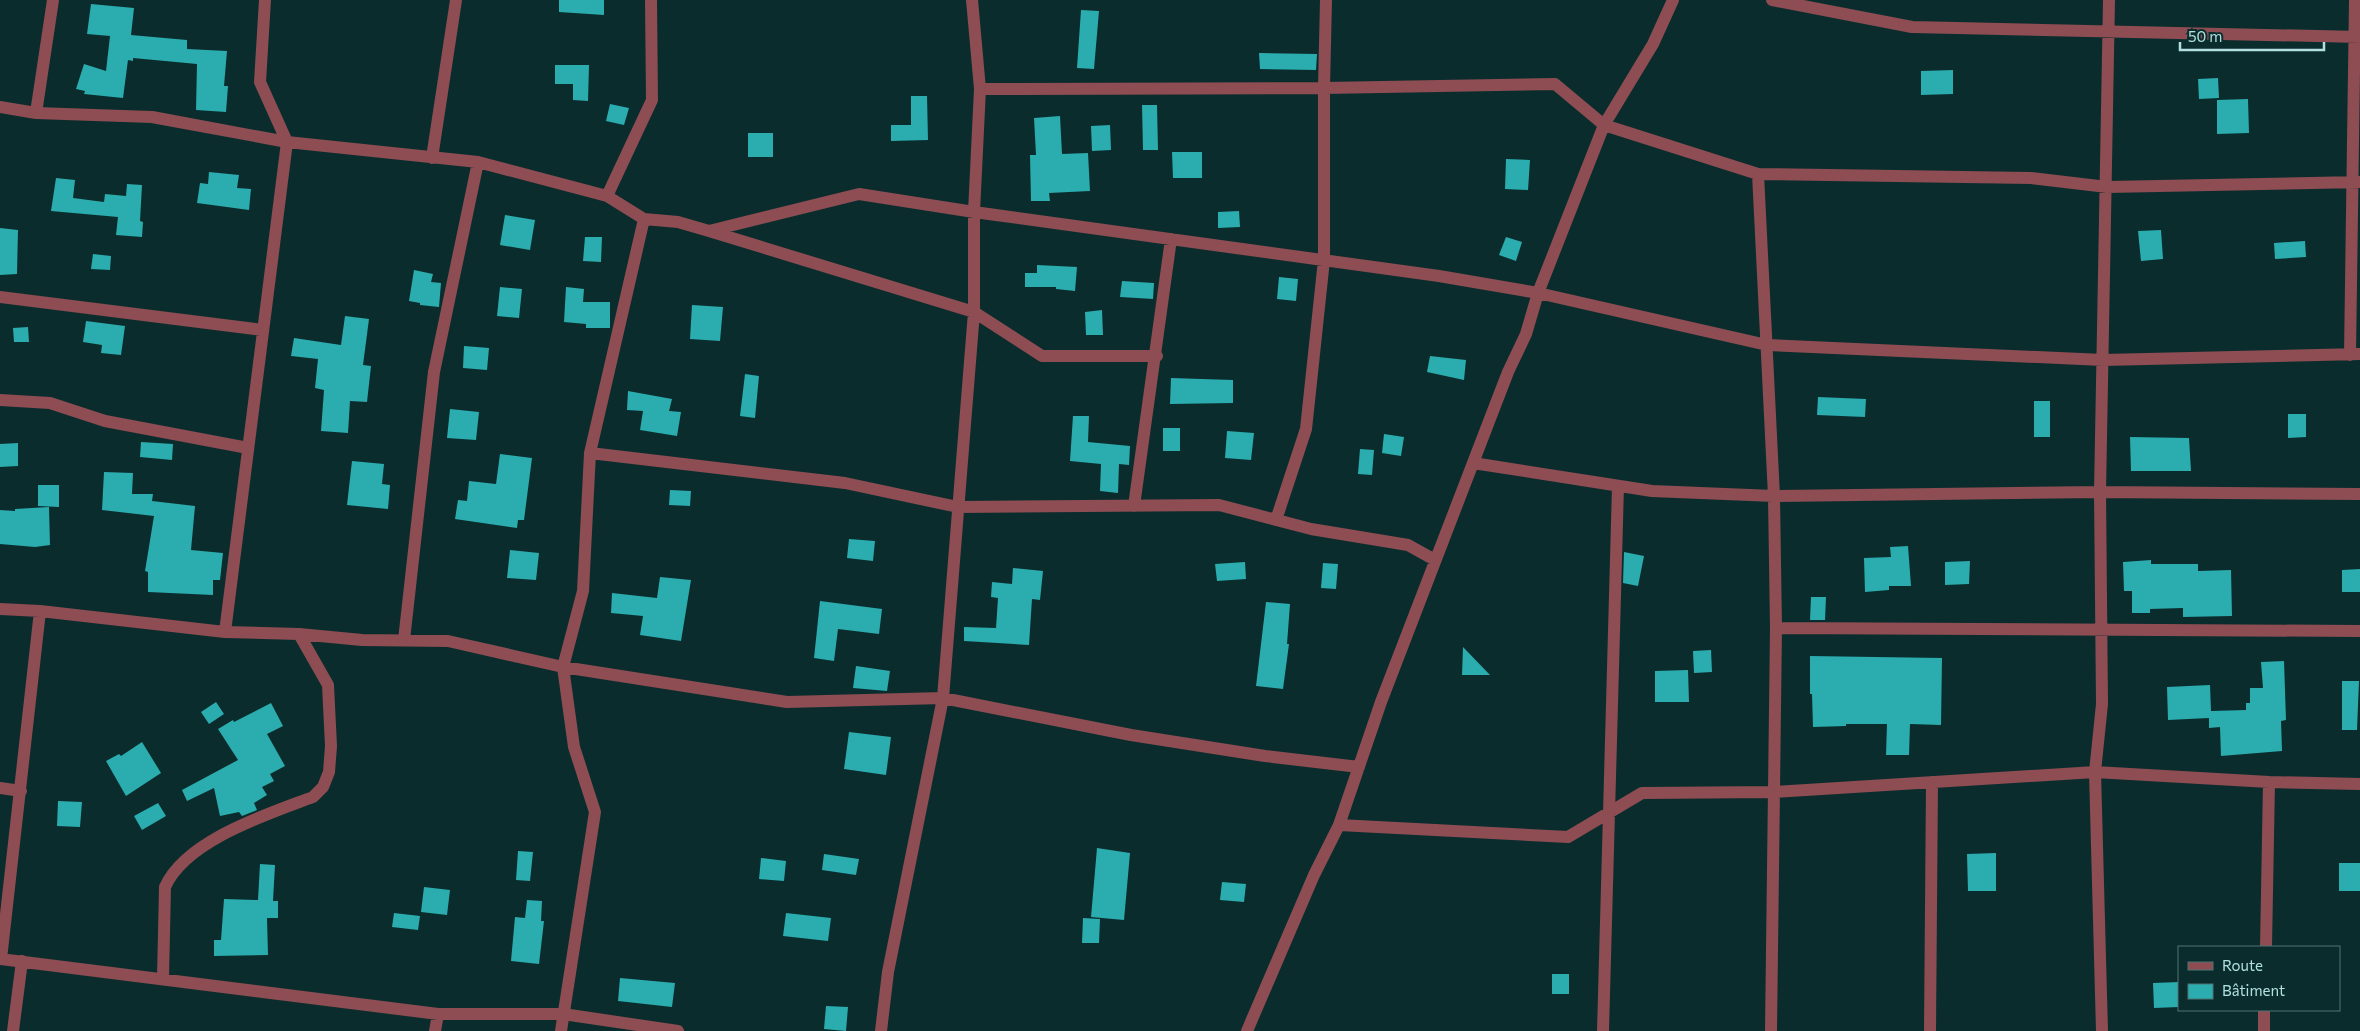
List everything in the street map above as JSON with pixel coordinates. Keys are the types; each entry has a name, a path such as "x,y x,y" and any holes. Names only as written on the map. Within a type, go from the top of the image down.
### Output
{"street":[{"path":"36,113 53,0"},
{"path":"225,632 287,142 260,82 265,0"},
{"path":"432,158 456,0"},
{"path":"607,196 652,100 651,0"},
{"path":"881,1031 888,972 943,698 974,312 974,212 980,89 972,0"},
{"path":"1276,520 1306,429 1324,260 1326,0"},
{"path":"1247,1031 1314,875 1339,825 1435,560 1508,372 1526,334 1538,293 1604,126 1653,44 1673,0"},
{"path":"1772,0 1912,27 2357,37"},
{"path":"2102,1031 2095,772 2102,704 2100,492 2107,186 2108,0"},
{"path":"709,231 858,194 974,212 1438,276 1538,293 1767,345 2103,360 2355,354 2357,37 2355,0"},
{"path":"980,89 1324,88 1555,84 1604,126 1758,174 2031,178 2107,186 2356,182"},
{"path":"0,107 36,113 152,117 287,142 478,162 607,196 644,218 678,222 974,312 1042,356 1157,356"},
{"path":"404,640 434,372 478,162"},
{"path":"1758,174 1774,496 1776,628 1772,1031"},
{"path":"561,1031 595,812 574,747 562,667 583,591 590,453 644,218"},
{"path":"1134,506 1157,356 1171,239"},
{"path":"0,297 263,330"},
{"path":"0,400 50,403 104,421 248,448"},
{"path":"590,453 845,483 958,507 1219,505 1311,529 1408,545 1435,560"},
{"path":"1473,463 1652,491 1774,496 2100,492 2360,494"},
{"path":"1603,1031 1618,486"},
{"path":"0,609 40,611 225,632 299,634 362,640 448,641 562,667 787,702 943,698 1131,735 1265,756 1359,767"},
{"path":"40,611 1,959 438,1014 563,1014 678,1031"},
{"path":"1776,628 2360,632"},
{"path":"163,978 164,887 171,874 192,855 236,826 313,797 323,787 329,772 328,685 299,634"},
{"path":"1339,825 1568,837 1642,793 1773,792 2095,772 2269,782 2360,784"},
{"path":"1930,1031 1932,782"},
{"path":"2266,946 2269,782"},
{"path":"0,788 21,790"},
{"path":"13,1031 22,962"},
{"path":"2264,1011 2264,1031"},
{"path":"435,1031 438,1014"}],"building":[{"path":"559,0 604,0 604,15 559,12"},
{"path":"91,4 134,8 131,35 187,40 187,49 227,51 224,86 228,86 226,112 196,110 197,64 133,58 133,61 128,60 123,98 84,94 85,91 76,89 84,64 106,71 110,36 87,34"},
{"path":"1081,10 1099,11 1094,69 1077,68"},
{"path":"1259,53 1317,54 1316,70 1260,69"},
{"path":"555,65 589,65 588,101 573,100 573,84 555,84"},
{"path":"1953,70 1953,94 1921,95 1921,71"},
{"path":"2218,78 2219,98 2199,99 2198,79"},
{"path":"911,96 927,96 928,140 891,141 891,125 911,125"},
{"path":"2248,99 2249,133 2217,134 2217,100"},
{"path":"610,104 629,108 624,125 606,121"},
{"path":"1142,105 1157,105 1158,150 1143,150"},
{"path":"1060,116 1062,154 1088,153 1090,191 1049,193 1050,201 1031,201 1030,155 1036,155 1034,118"},
{"path":"1110,125 1111,150 1092,151 1091,126"},
{"path":"748,133 773,133 773,157 748,157"},
{"path":"1172,152 1202,152 1202,178 1173,178"},
{"path":"1506,159 1530,160 1528,190 1505,189"},
{"path":"209,172 239,175 237,188 251,189 249,210 197,203 200,183 208,184"},
{"path":"56,178 75,180 73,198 104,202 105,194 126,196 127,184 142,185 140,221 143,222 142,237 116,235 118,217 51,211"},
{"path":"1239,211 1240,227 1218,228 1218,212"},
{"path":"505,215 535,220 530,250 500,245"},
{"path":"0,228 18,230 17,274 0,275"},
{"path":"2161,230 2163,259 2141,261 2138,231"},
{"path":"585,237 602,237 601,262 583,261"},
{"path":"1506,237 1522,242 1516,261 1499,255"},
{"path":"2305,241 2306,257 2275,259 2274,243"},
{"path":"93,254 111,256 110,270 91,269"},
{"path":"1037,265 1077,267 1075,291 1056,289 1056,287 1025,287 1025,273 1037,273"},
{"path":"414,270 433,274 431,282 441,283 439,307 420,305 420,303 409,301"},
{"path":"1279,277 1298,279 1296,301 1277,299"},
{"path":"1122,281 1154,283 1153,299 1120,297"},
{"path":"500,287 522,289 519,318 497,316"},
{"path":"566,287 584,289 583,302 610,302 610,328 586,328 586,324 564,322"},
{"path":"692,305 723,307 720,341 690,339"},
{"path":"1102,310 1103,335 1086,335 1085,312"},
{"path":"345,316 369,319 363,365 371,366 367,402 350,401 348,433 321,431 324,390 315,388 318,359 291,356 294,338 341,345"},
{"path":"86,321 125,326 121,355 101,353 102,345 83,342"},
{"path":"28,327 29,342 14,342 13,328"},
{"path":"464,346 489,348 487,370 463,368"},
{"path":"1430,356 1466,360 1464,380 1427,372"},
{"path":"745,374 759,376 755,418 740,416"},
{"path":"1171,378 1233,380 1233,403 1170,404"},
{"path":"628,391 672,399 669,411 681,412 677,436 640,430 643,411 627,410"},
{"path":"1818,397 1866,399 1865,417 1817,415"},
{"path":"2034,401 2050,401 2050,437 2034,437"},
{"path":"450,409 479,412 476,440 447,438"},
{"path":"2288,414 2306,414 2306,437 2288,438"},
{"path":"1073,416 1089,416 1088,442 1130,446 1129,465 1119,464 1118,493 1100,491 1101,464 1070,461"},
{"path":"1163,428 1180,428 1180,451 1163,451"},
{"path":"1227,431 1254,433 1251,460 1225,458"},
{"path":"1384,434 1404,437 1401,456 1382,453"},
{"path":"2130,437 2189,438 2191,471 2131,471"},
{"path":"141,442 173,444 172,460 140,457"},
{"path":"18,443 18,466 0,467 0,444"},
{"path":"1360,449 1374,450 1372,475 1358,474"},
{"path":"500,454 532,458 524,520 518,520 517,528 455,519 458,500 467,501 469,481 496,484"},
{"path":"352,461 384,464 382,484 390,485 388,509 347,505"},
{"path":"104,472 133,473 132,494 153,494 152,501 195,506 191,550 223,553 220,580 213,580 213,595 148,592 148,572 145,571 154,516 102,510"},
{"path":"38,485 59,485 59,507 38,506"},
{"path":"670,490 691,491 690,506 669,505"},
{"path":"49,507 50,545 35,547 0,544 0,510 15,511 15,509"},
{"path":"849,539 875,541 873,561 847,558"},
{"path":"1908,546 1911,586 1889,586 1889,590 1865,592 1864,558 1891,557 1890,547"},
{"path":"510,550 539,553 536,580 507,578"},
{"path":"1624,552 1644,556 1638,586 1623,583"},
{"path":"2151,560 2151,564 2198,564 2198,571 2231,570 2232,616 2183,617 2183,608 2150,609 2150,613 2132,613 2132,591 2124,591 2123,562"},
{"path":"1970,561 1969,584 1945,585 1945,562"},
{"path":"1245,562 1246,579 1217,581 1215,564"},
{"path":"1323,563 1338,564 1336,589 1321,588"},
{"path":"1013,568 1043,571 1040,600 1032,599 1029,645 964,641 964,627 996,628 998,598 991,597 992,582 1012,584"},
{"path":"2360,569 2360,592 2342,592 2342,570"},
{"path":"660,577 691,580 681,641 640,635 643,616 611,613 612,593 657,598"},
{"path":"1811,597 1826,597 1825,620 1810,620"},
{"path":"820,601 882,609 879,634 838,629 834,661 814,658"},
{"path":"1266,602 1290,604 1287,644 1289,644 1283,689 1256,686"},
{"path":"1463,647 1490,675 1462,675"},
{"path":"1711,650 1712,672 1694,673 1693,651"},
{"path":"1810,656 1942,658 1941,725 1910,724 1909,755 1886,755 1887,724 1846,724 1846,726 1813,727 1812,694 1810,694"},
{"path":"2284,661 2286,720 2281,721 2282,751 2221,756 2220,727 2209,728 2209,718 2168,720 2167,687 2210,685 2211,711 2246,710 2246,703 2250,703 2250,688 2263,688 2261,662"},
{"path":"856,666 890,671 887,691 853,688"},
{"path":"1688,670 1689,702 1655,702 1655,671"},
{"path":"2342,681 2359,681 2357,730 2342,730"},
{"path":"216,702 224,714 209,724 201,712"},
{"path":"271,703 283,726 267,734 285,766 270,774 274,781 262,787 267,795 254,803 257,810 242,816 239,812 220,816 214,788 187,801 182,790 238,760 218,729"},
{"path":"849,732 891,737 886,775 844,769"},
{"path":"142,742 161,773 126,796 106,761 119,754 121,756"},
{"path":"58,801 82,802 80,827 57,826"},
{"path":"158,803 166,816 142,830 134,816"},
{"path":"1097,848 1130,853 1124,920 1091,917"},
{"path":"518,851 533,852 530,881 516,880"},
{"path":"1996,853 1996,891 1968,891 1967,854"},
{"path":"824,854 859,859 856,875 822,870"},
{"path":"761,858 786,861 784,881 759,879"},
{"path":"2339,863 2360,863 2360,891 2339,891"},
{"path":"260,864 275,865 273,901 278,901 278,918 267,918 268,955 214,956 214,940 221,940 224,899 258,900"},
{"path":"1222,882 1246,884 1244,902 1220,900"},
{"path":"424,887 450,890 447,915 421,912"},
{"path":"527,900 542,901 541,921 544,921 539,964 511,961 515,917 525,918"},
{"path":"394,913 420,916 418,930 392,927"},
{"path":"786,913 831,918 828,941 783,936"},
{"path":"1083,918 1100,919 1099,943 1082,943"},
{"path":"1552,974 1569,974 1569,994 1552,994"},
{"path":"620,978 675,983 672,1007 618,1001"},
{"path":"2178,982 2178,1007 2154,1008 2153,983"},
{"path":"826,1006 848,1007 846,1031 824,1029"}]}
